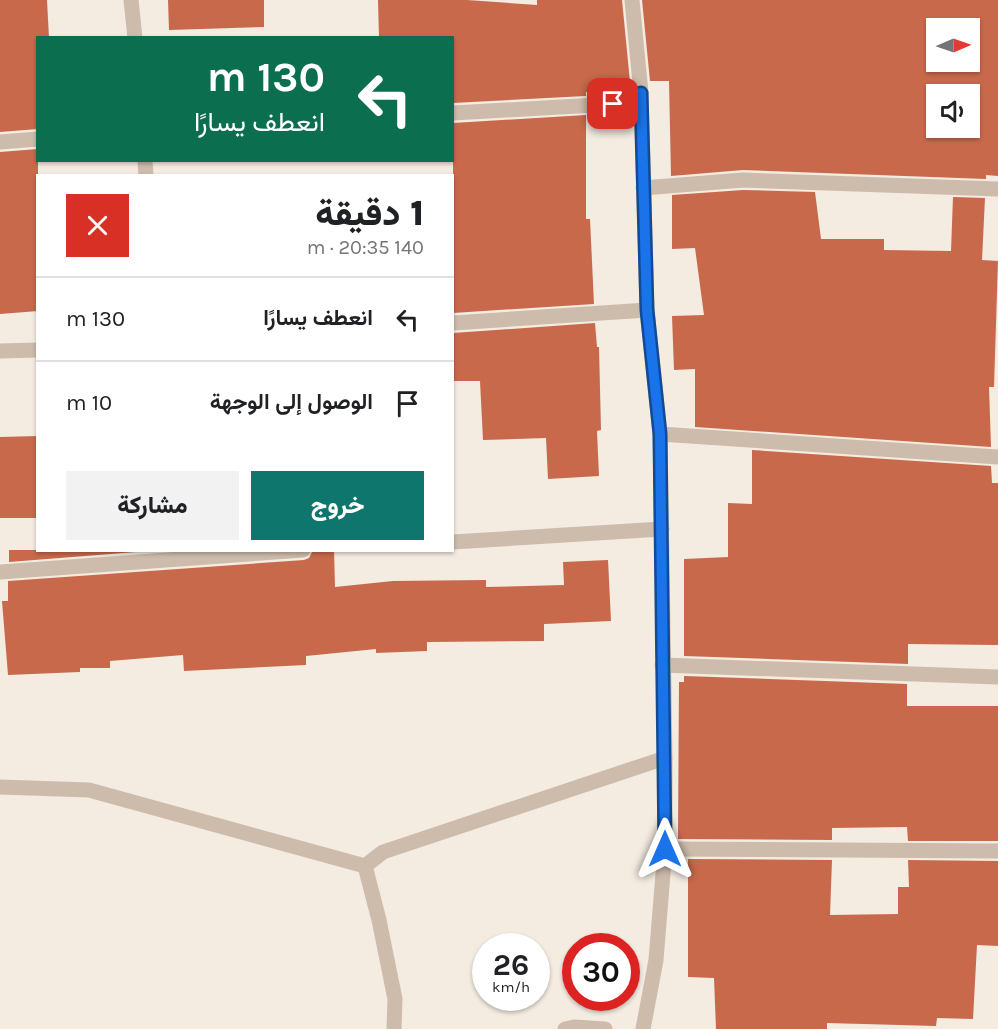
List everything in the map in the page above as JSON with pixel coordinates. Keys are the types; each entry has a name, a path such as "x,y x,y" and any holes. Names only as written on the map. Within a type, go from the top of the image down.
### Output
{"street":[{"path":"131,0 135,36"},
{"path":"632,0 641,93 647,310 660,434 665,758 665,849 656,960 643,1029"},
{"path":"454,113 613,104 641,93"},
{"path":"0,142 36,139"},
{"path":"643,189 743,180 998,189"},
{"path":"454,323 647,310"},
{"path":"0,351 36,350"},
{"path":"660,434 998,457"},
{"path":"454,542 662,529"},
{"path":"0,572 173,554 238,552"},
{"path":"662,665 998,677"},
{"path":"365,866 383,852 665,758"},
{"path":"0,787 90,790 365,866"},
{"path":"665,849 998,851"},
{"path":"365,866 395,999 394,1029"},
{"path":"565,1029 574,1027 605,1029"}],"building":[{"path":"0,0 47,0 49,36 36,36 36,129 0,132"},
{"path":"168,0 264,0 264,27 169,30"},
{"path":"378,0 467,0 537,5 537,0 622,0 630,82 595,83 596,92 586,92 586,96 454,103 454,36 379,36"},
{"path":"642,0 998,0 998,176 986,175 986,179 743,170 671,176 669,81 650,81"},
{"path":"586,115 586,219 590,219 594,304 454,313 454,123"},
{"path":"36,149 38,174 36,174 36,311 0,314 0,152"},
{"path":"743,190 815,192 821,239 884,239 884,250 951,251 953,197 985,198 982,260 998,261 994,387 989,387 991,447 695,427 695,369 674,370 672,316 704,315 695,248 672,249 672,195"},
{"path":"595,323 597,347 599,347 601,430 597,431 599,476 548,479 546,438 483,440 480,381 454,381 454,333"},
{"path":"36,436 36,518 0,518 0,437"},
{"path":"752,450 991,466 992,483 998,483 998,645 908,644 908,664 684,656 684,559 728,557 728,503 752,504"},
{"path":"9,550 136,552 9,562"},
{"path":"312,552 334,552 335,587 393,581 486,580 486,587 564,585 563,562 608,560 611,621 544,624 544,641 427,642 427,651 376,653 376,649 306,656 306,665 184,671 183,655 110,661 110,668 80,668 80,672 8,675 2,601 8,601 8,581 309,558"},
{"path":"684,676 907,684 907,706 998,706 998,841 908,841 907,827 832,828 832,840 678,839 679,682 684,682"},
{"path":"688,859 832,860 830,915 898,914 898,887 909,887 908,860 998,861 998,946 977,945 973,1019 937,1018 936,1026 827,1023 827,1029 716,1029 714,978 688,977"}],"route":[{"path":"613,104 641,93 647,310 660,434 665,849"}]}
